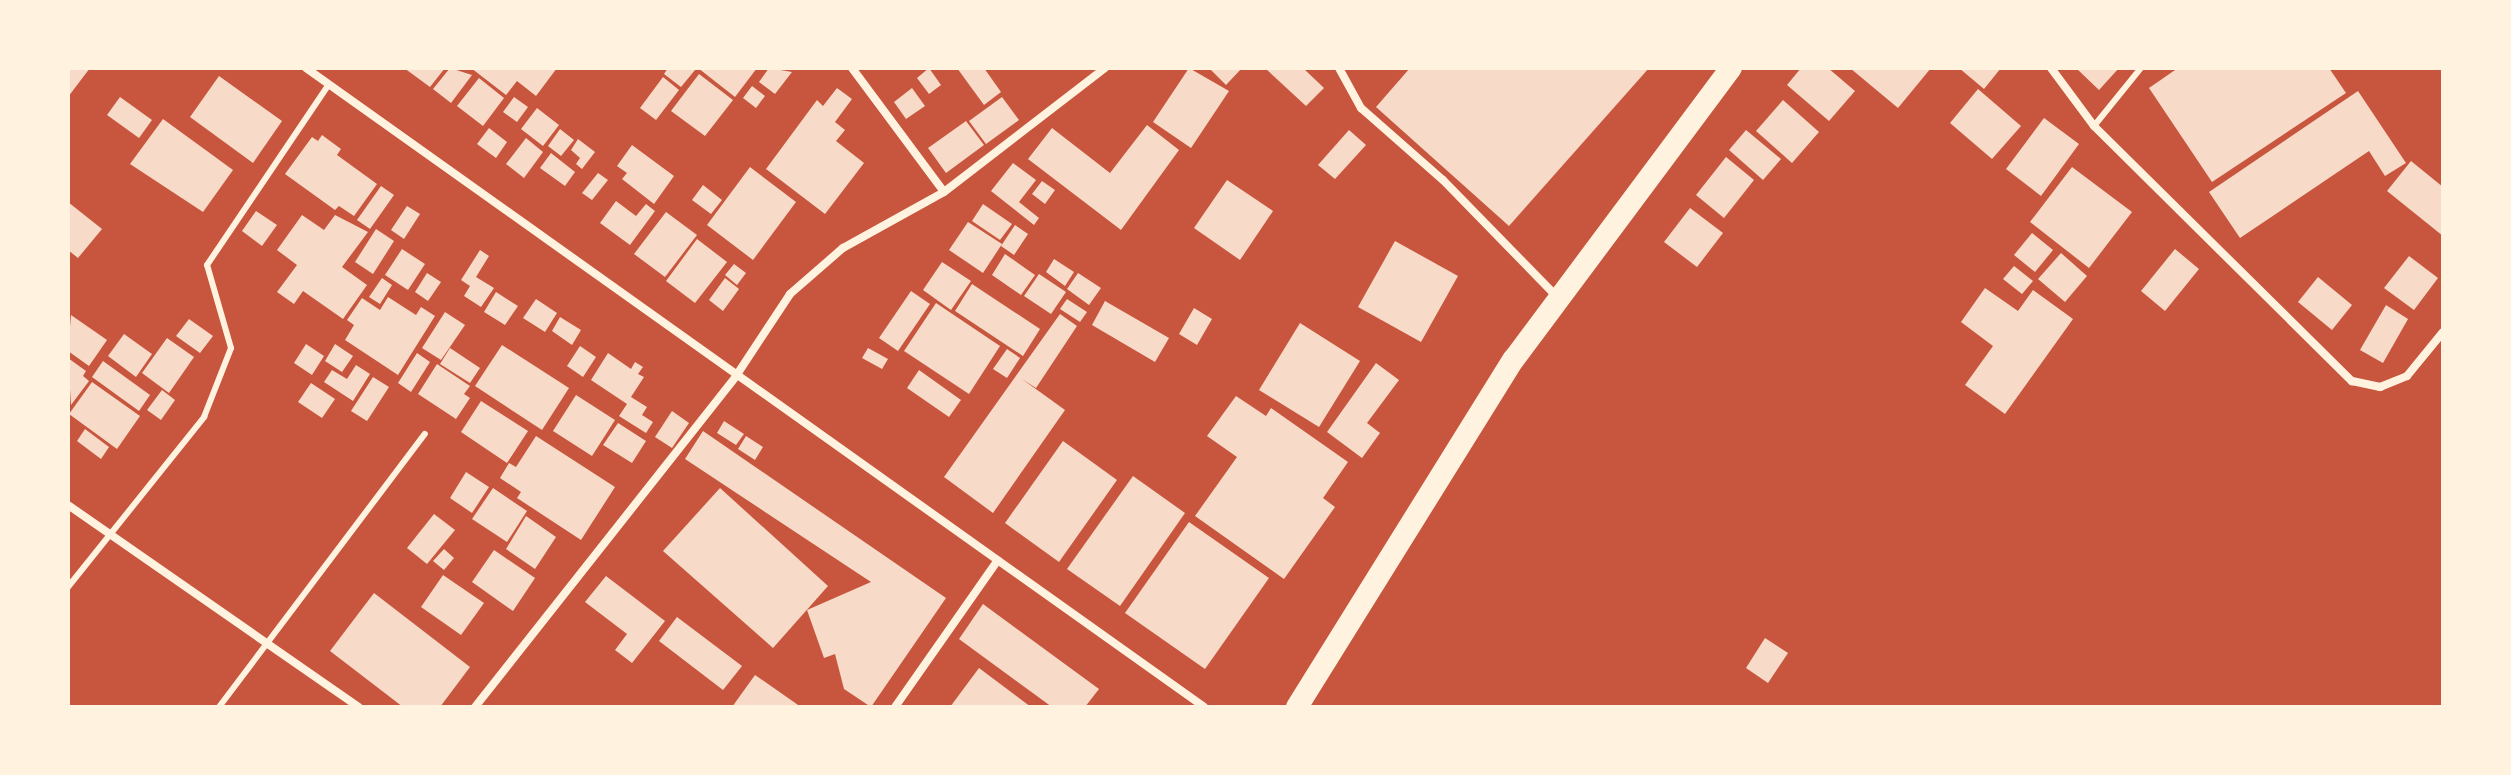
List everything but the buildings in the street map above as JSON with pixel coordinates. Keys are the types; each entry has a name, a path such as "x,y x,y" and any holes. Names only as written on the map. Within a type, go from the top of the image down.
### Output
{"highway":[{"path":"1297,707 1514,359 1731,68"}],"street":[{"path":"306,68 1204,707"},
{"path":"852,68 944,192"},
{"path":"475,707 736,376 790,294 843,248 944,192 1105,68"},
{"path":"1339,68 1361,108 1443,180 1559,298"},
{"path":"2051,68 2094,126 2352,381 2380,387 2407,376 2443,332"},
{"path":"68,505 359,707"},
{"path":"895,707 998,560"}],"lane":[{"path":"2094,126 2141,68"},
{"path":"68,587 204,417 231,348 207,265 329,84"},
{"path":"219,707 425,434"}]}
